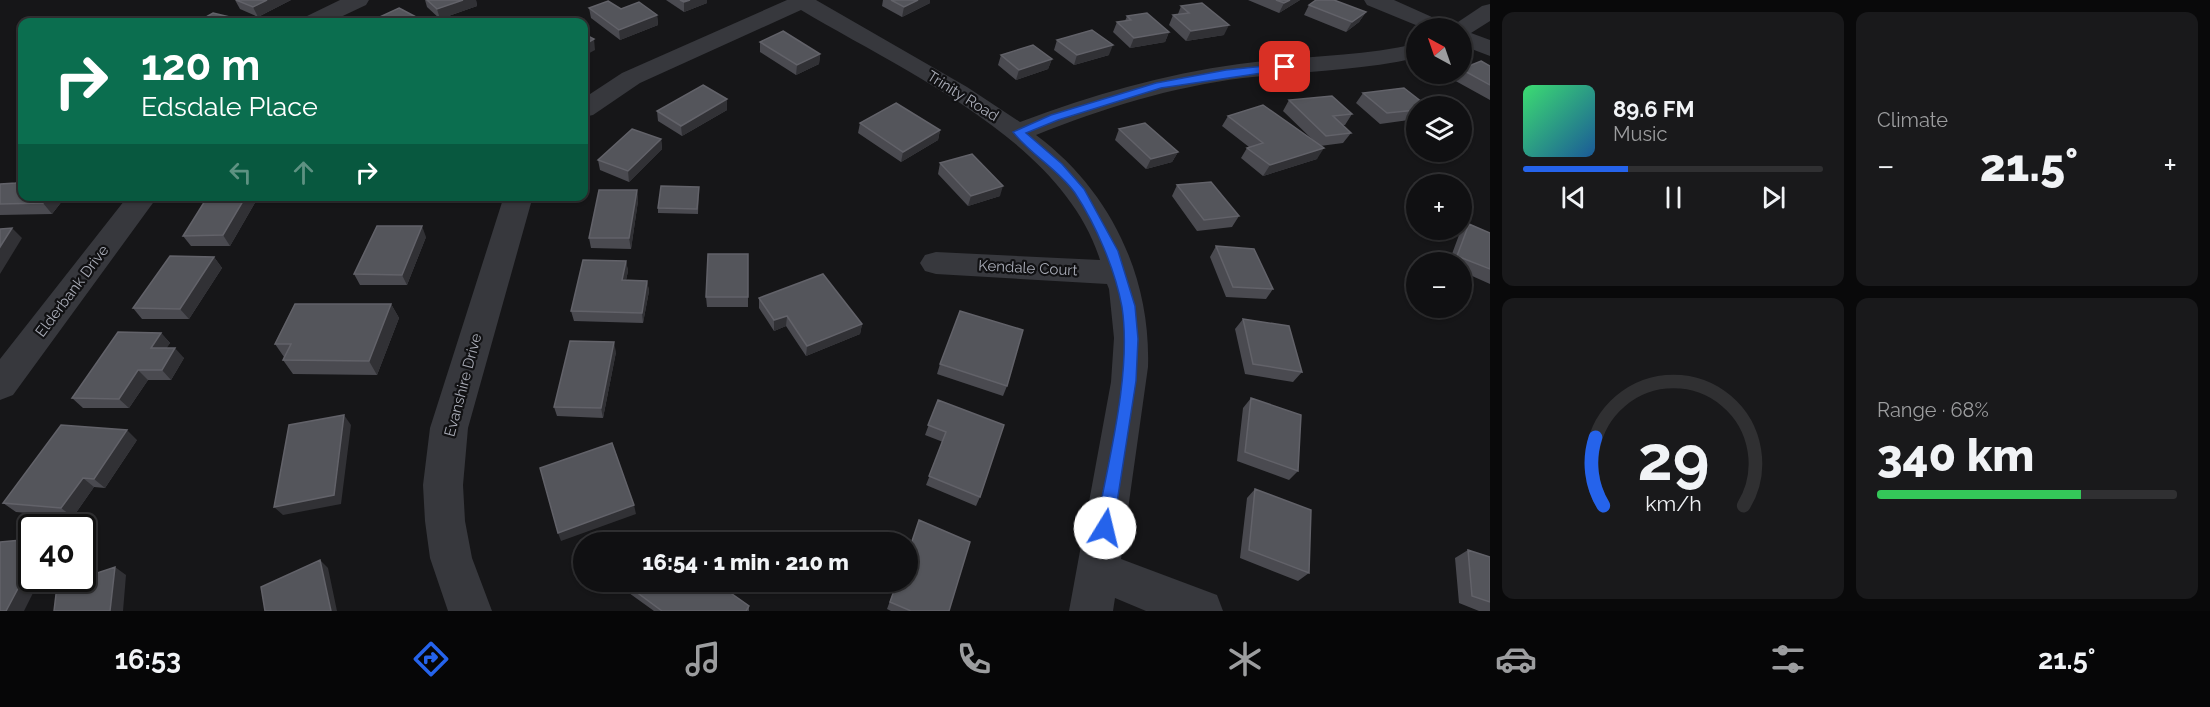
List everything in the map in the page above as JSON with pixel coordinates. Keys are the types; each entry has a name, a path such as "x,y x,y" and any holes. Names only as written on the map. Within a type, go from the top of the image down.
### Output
{"street":[{"path":"322,18 358,0"},
{"path":"588,106 631,78 803,0"},
{"name":"Trinity Road","path":"803,0 958,92 1019,132 1058,167 1080,191 1112,251 1128,306 1131,339 1129,381 1094,591"},
{"path":"1375,0 1418,18"},
{"path":"1472,22 1490,10"},
{"path":"1472,42 1490,49"},
{"path":"1019,132 1136,91 1189,78 1345,62 1406,53"},
{"name":"Elderbank Drive","path":"0,385 140,201"},
{"name":"Evanshire Drive","path":"470,611 452,558 445,521 443,485 449,428 517,201"},
{"name":"Kendale Court","path":"936,263 1120,273"},
{"path":"1094,591 1201,611"}],"building":[{"path":"236,0 267,0 253,7"},
{"path":"427,0 463,0 437,9"},
{"path":"891,0 918,0 904,7"},
{"path":"1316,0 1334,0 1366,12 1352,22 1309,5"},
{"path":"608,1 621,9 639,2 657,15 619,30 589,8"},
{"path":"1202,3 1229,25 1191,31 1173,15 1189,13 1181,6"},
{"path":"399,8 418,18 378,18"},
{"path":"213,13 234,18 204,18"},
{"path":"1147,13 1169,32 1134,38 1117,22 1131,20 1127,16"},
{"path":"1092,30 1113,45 1077,55 1057,40"},
{"path":"783,31 820,54 797,65 760,42"},
{"path":"1033,45 1052,59 1019,70 1001,55"},
{"path":"1481,61 1490,66 1490,85 1472,75 1472,65"},
{"path":"703,85 727,99 681,126 657,111"},
{"path":"1404,88 1414,96 1406,96 1406,111 1387,113 1363,93"},
{"path":"1332,96 1352,114 1333,116 1351,133 1326,136 1289,100"},
{"path":"896,103 940,130 903,152 860,123"},
{"path":"1263,105 1324,148 1270,165 1247,148 1263,143 1228,116"},
{"path":"1145,123 1178,152 1151,159 1119,129"},
{"path":"632,129 661,139 628,171 598,160"},
{"path":"972,154 1003,186 971,196 940,163"},
{"path":"18,181 18,201 45,201 43,203 0,204 0,184 16,183"},
{"path":"1211,182 1239,216 1204,220 1177,185"},
{"path":"661,186 699,187 697,209 658,208"},
{"path":"599,190 637,190 629,238 589,238"},
{"path":"205,201 243,201 223,235 183,236"},
{"path":"1472,225 1490,233 1490,269 1472,262 1472,252 1458,252 1463,240 1472,240"},
{"path":"377,226 422,226 402,275 354,274"},
{"path":"12,228 0,247 0,229"},
{"path":"1216,246 1254,249 1273,289 1233,287"},
{"path":"708,254 748,254 748,297 706,297"},
{"path":"170,256 214,257 180,309 133,308"},
{"path":"583,260 626,261 622,280 647,281 642,313 571,311"},
{"path":"823,274 862,324 807,346 787,316 774,320 759,298"},
{"path":"295,304 391,304 369,361 283,360 291,344 275,344"},
{"path":"960,311 1023,330 1007,386 940,364"},
{"path":"1243,319 1289,326 1302,372 1253,364"},
{"path":"118,332 161,333 151,348 175,348 162,370 138,370 119,399 72,398"},
{"path":"570,341 614,342 601,408 554,407"},
{"path":"1251,398 1301,415 1298,471 1245,452"},
{"path":"938,400 1004,425 980,497 929,476 946,432 928,425"},
{"path":"344,415 334,495 274,507 289,425"},
{"path":"61,425 127,430 94,479 83,478 61,508 3,503"},
{"path":"612,443 634,505 558,533 540,468"},
{"path":"1255,489 1311,510 1309,573 1249,550"},
{"path":"919,520 970,542 949,611 911,611 890,602 894,592 918,592 918,532 915,532"},
{"path":"18,540 18,588 6,611 0,611 0,542"},
{"path":"1468,550 1490,557 1490,602 1472,596"},
{"path":"320,560 331,611 265,611 261,587"},
{"path":"115,567 110,611 54,611 56,592 96,592 96,573"},
{"path":"636,592 729,592 749,606 746,611 662,611"}],"route":[{"path":"1105,528 1129,381 1131,339 1128,306 1112,251 1080,191 1058,167 1019,132 1055,118 1159,85 1189,78 1285,67"}]}
